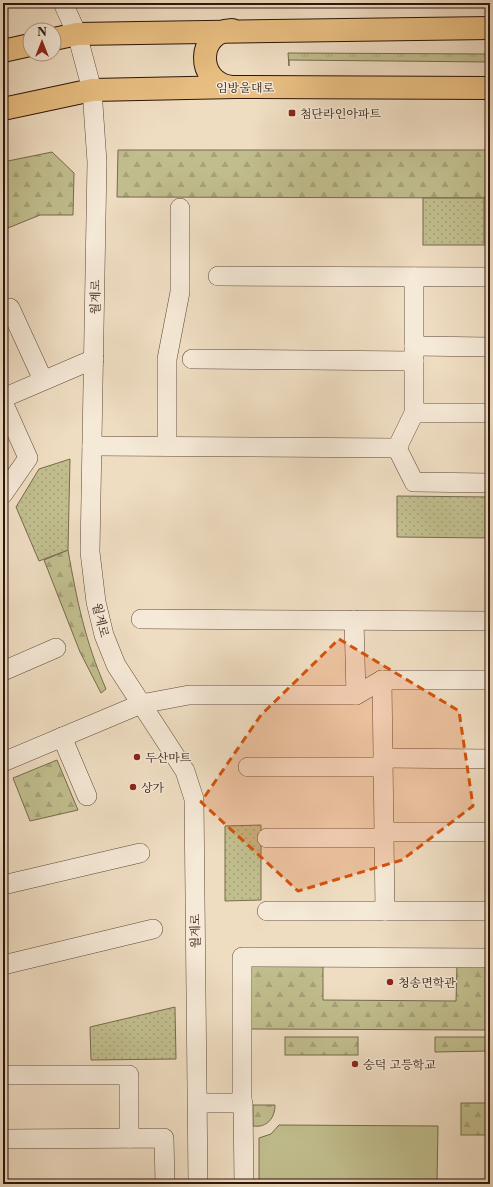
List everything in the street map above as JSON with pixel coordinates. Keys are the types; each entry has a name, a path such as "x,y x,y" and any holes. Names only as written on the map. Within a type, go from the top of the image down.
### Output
{"main road":[{"path":"236,87 222,86 214,81 208,74 204,56 212,39 228,30 490,28"},
{"path":"62,37 77,34 237,30"},
{"path":"3,51 22,47"},
{"name":"임방울대로","path":"3,109 92,90 236,87 490,88"}],"street":[{"path":"63,3 77,34"},
{"name":"월계로","path":"77,34 92,90 97,162 90,552 96,602 104,635 116,665 185,770 194,799 198,1184"},
{"path":"167,446 167,359 180,292 180,208"},
{"path":"218,276 490,277"},
{"path":"397,448 414,413 414,277"},
{"path":"3,311 10,308 43,380"},
{"path":"192,359 414,354 490,347"},
{"path":"3,398 94,359"},
{"path":"3,402 28,458 3,494"},
{"path":"414,413 490,413"},
{"path":"92,446 397,448"},
{"path":"397,448 414,482 490,483"},
{"path":"141,619 490,621"},
{"path":"354,620 356,695"},
{"path":"3,671 56,648"},
{"path":"382,680 385,911"},
{"path":"3,762 141,704 188,695 356,695 382,680 490,680"},
{"path":"62,737 87,796"},
{"path":"248,767 490,759"},
{"path":"268,838 490,832"},
{"path":"3,885 140,853"},
{"path":"267,911 490,911"},
{"path":"3,965 153,929"},
{"path":"244,1184 244,1103 242,1103 242,957 490,958"},
{"path":"3,1075 129,1074 129,1138"},
{"path":"198,1102 242,1103"},
{"path":"3,1139 164,1138 165,1184"}],"highlighted area":[{"path":"339,639 459,711 473,806 402,860 298,891 201,802 261,715"}],"green space":[{"path":"288,53 490,54 490,62 289,60 289,66"},
{"path":"118,150 490,150 490,198 117,197"},
{"path":"52,152 74,173 73,215 40,215 3,230 3,162"},
{"path":"423,198 484,198 484,245 423,245"},
{"path":"70,459 68,550 39,561 16,507 39,469"},
{"path":"397,496 490,497 490,538 397,537"},
{"path":"68,550 82,621 92,654 106,689 101,693 80,652 44,560"},
{"path":"57,760 78,810 30,821 13,778"},
{"path":"261,825 261,900 225,901 225,826"},
{"path":"251,964 323,964 323,1000 456,1001 457,965 487,965 487,1030 251,1029"},
{"path":"175,1007 176,1059 91,1060 90,1027"},
{"path":"285,1037 358,1037 358,1055 285,1055"},
{"path":"435,1037 490,1037 490,1051 435,1052"},
{"path":"461,1103 490,1103 490,1135 461,1135"},
{"path":"253,1105 275,1105 274,1114 266,1124 253,1126"},
{"path":"279,1125 438,1126 437,1184 259,1184 259,1138 271,1134"}],"place":[{"name":"첨단라인아파트","path":"292,113"},
{"name":"두산마트","path":"137,757"},
{"name":"상가","path":"133,787"},
{"name":"청송면학관","path":"390,982"},
{"name":"숭덕 고등학교","path":"355,1064"}]}
